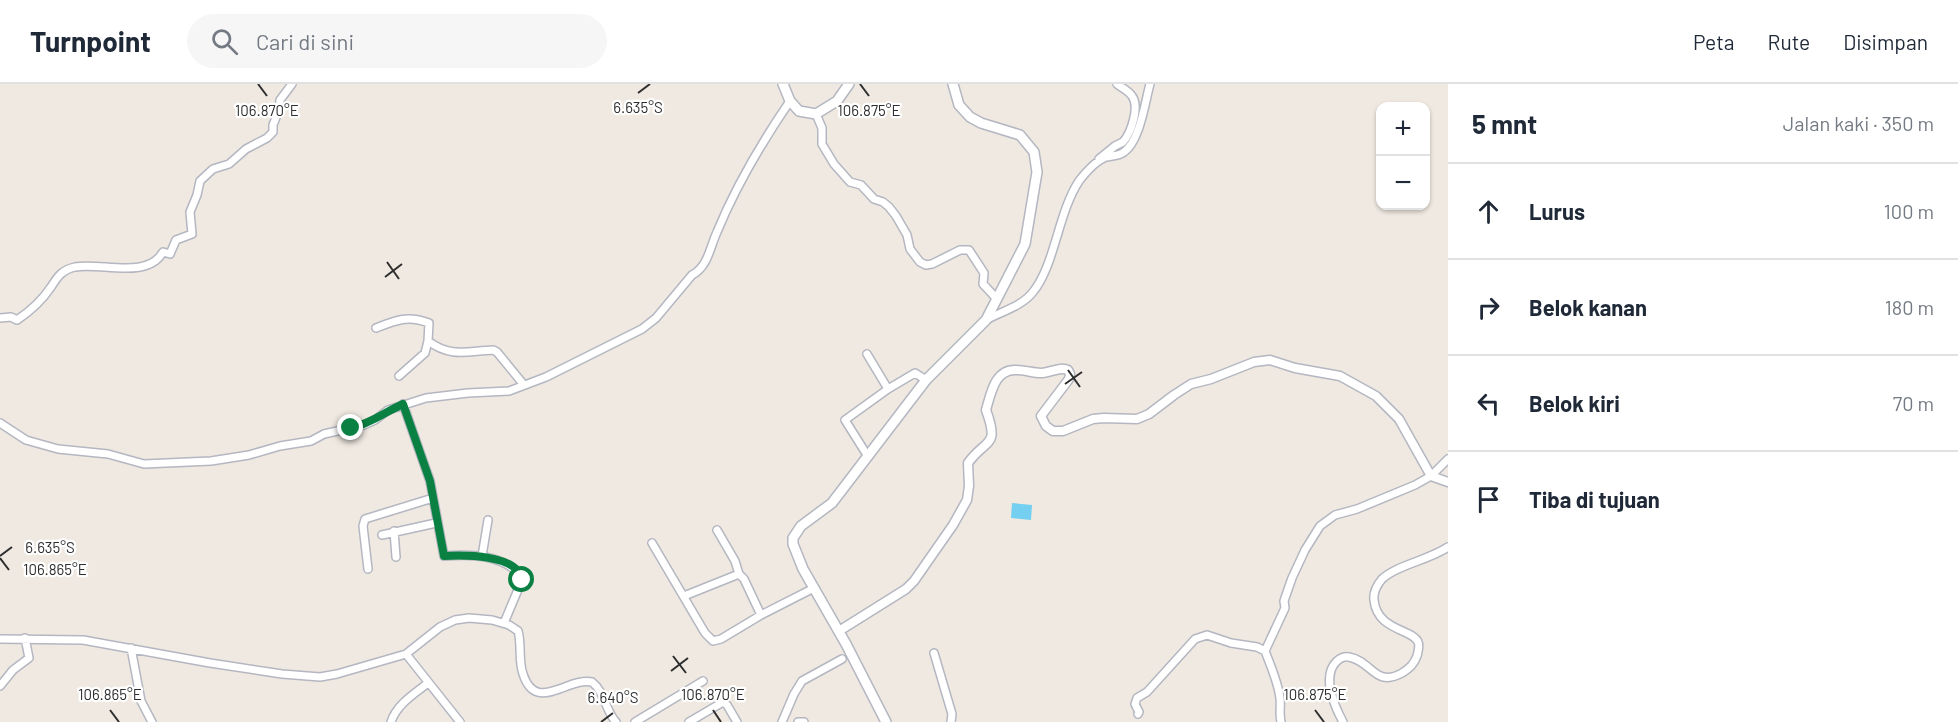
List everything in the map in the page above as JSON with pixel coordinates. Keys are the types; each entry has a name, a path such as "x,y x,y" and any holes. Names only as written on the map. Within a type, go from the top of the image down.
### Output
{"main road":[{"path":"783,84 790,101 802,113 816,114 837,101 849,84"},
{"path":"886,722 793,544 794,536 804,524 832,502 926,380 986,320 1016,265 1027,239 1037,172 1037,160 1032,148 1020,135 976,122 958,103 953,84"}],"street":[{"path":"0,318 11,317 17,320 26,315 51,287 55,278 69,268 102,266 127,270 151,264 159,259 163,252 170,254 176,240 192,234 190,212 200,181 213,169 230,164 246,149 267,138 273,132 280,100 292,84"},
{"path":"986,320 1018,304 1033,292 1046,267 1070,199 1081,178 1104,153 1124,142 1131,128 1135,102 1131,95 1117,84"},
{"path":"1095,163 1120,154 1129,148 1138,128 1150,84"},
{"path":"0,423 26,440 58,449 108,454 144,464 195,462 249,455 280,446 306,442 324,434 364,425 403,404 438,396 508,391 546,377 631,336 656,318 682,285 692,275 699,272 717,230 746,174 790,101"},
{"path":"816,114 822,128 822,144 834,164 850,182 861,185 874,199 884,202 889,207 907,236 910,249 921,262 926,265 932,264 960,250 969,250 984,273 983,284 997,299"},
{"path":"376,328 402,318 412,318 429,323 428,341 423,355 399,376"},
{"path":"428,341 446,351 497,352 524,385"},
{"path":"867,354 888,389"},
{"path":"839,631 910,586 953,525 968,495 968,463 988,444 992,437 992,427 986,410 999,375 1007,371 1016,369 1041,373 1062,368 1068,370 1069,379 1041,416 1046,426 1059,432 1093,419 1137,419 1149,414 1191,384 1211,379 1254,362 1270,360 1306,371 1325,372 1351,381 1386,404 1404,426 1431,476 1448,482"},
{"path":"867,455 845,420 915,373 926,380"},
{"path":"403,404 430,481 436,523 444,556 482,556 508,565 521,575 522,580 504,623"},
{"path":"1265,651 1285,608 1284,601 1292,578 1305,550 1320,526 1335,516 1415,485 1431,476 1448,459"},
{"path":"368,569 363,526 365,519 433,498"},
{"path":"482,556 488,520"},
{"path":"382,535 436,523"},
{"path":"717,530 761,615"},
{"path":"394,531 396,557"},
{"path":"652,543 705,633 713,641 721,639 761,615 814,588"},
{"path":"1343,722 1331,690 1331,672 1337,662 1342,658 1351,657 1383,678 1391,677 1410,668 1419,649 1416,639 1392,626 1379,614 1374,600 1377,587 1383,578 1391,573 1433,556 1448,547"},
{"path":"684,596 739,574"},
{"path":"0,639 83,640 210,663 314,677 337,674 406,654 440,627 469,618 504,623 518,631 522,670 533,690 546,693 577,681 592,682 602,693 611,716 616,722"},
{"path":"1138,714 1135,704 1137,698 1147,692 1197,638 1207,635 1265,651 1276,681 1281,722"},
{"path":"0,686 13,670 29,658 26,638"},
{"path":"131,648 141,701 152,722"},
{"path":"934,652 952,714 951,722"},
{"path":"406,654 460,722"},
{"path":"784,721 794,694 802,681 842,659"},
{"path":"635,722 703,681"},
{"path":"391,722 407,699 428,683"},
{"path":"690,722 723,702 726,703 737,722"},
{"path":"798,722 804,722"}],"water":[{"path":"1012,503 1032,505 1031,520 1011,518"}],"route":[{"path":"351,428 375,420 388,410 403,404 430,481 436,523 444,556 471,554 490,558 516,570 522,580"}]}
